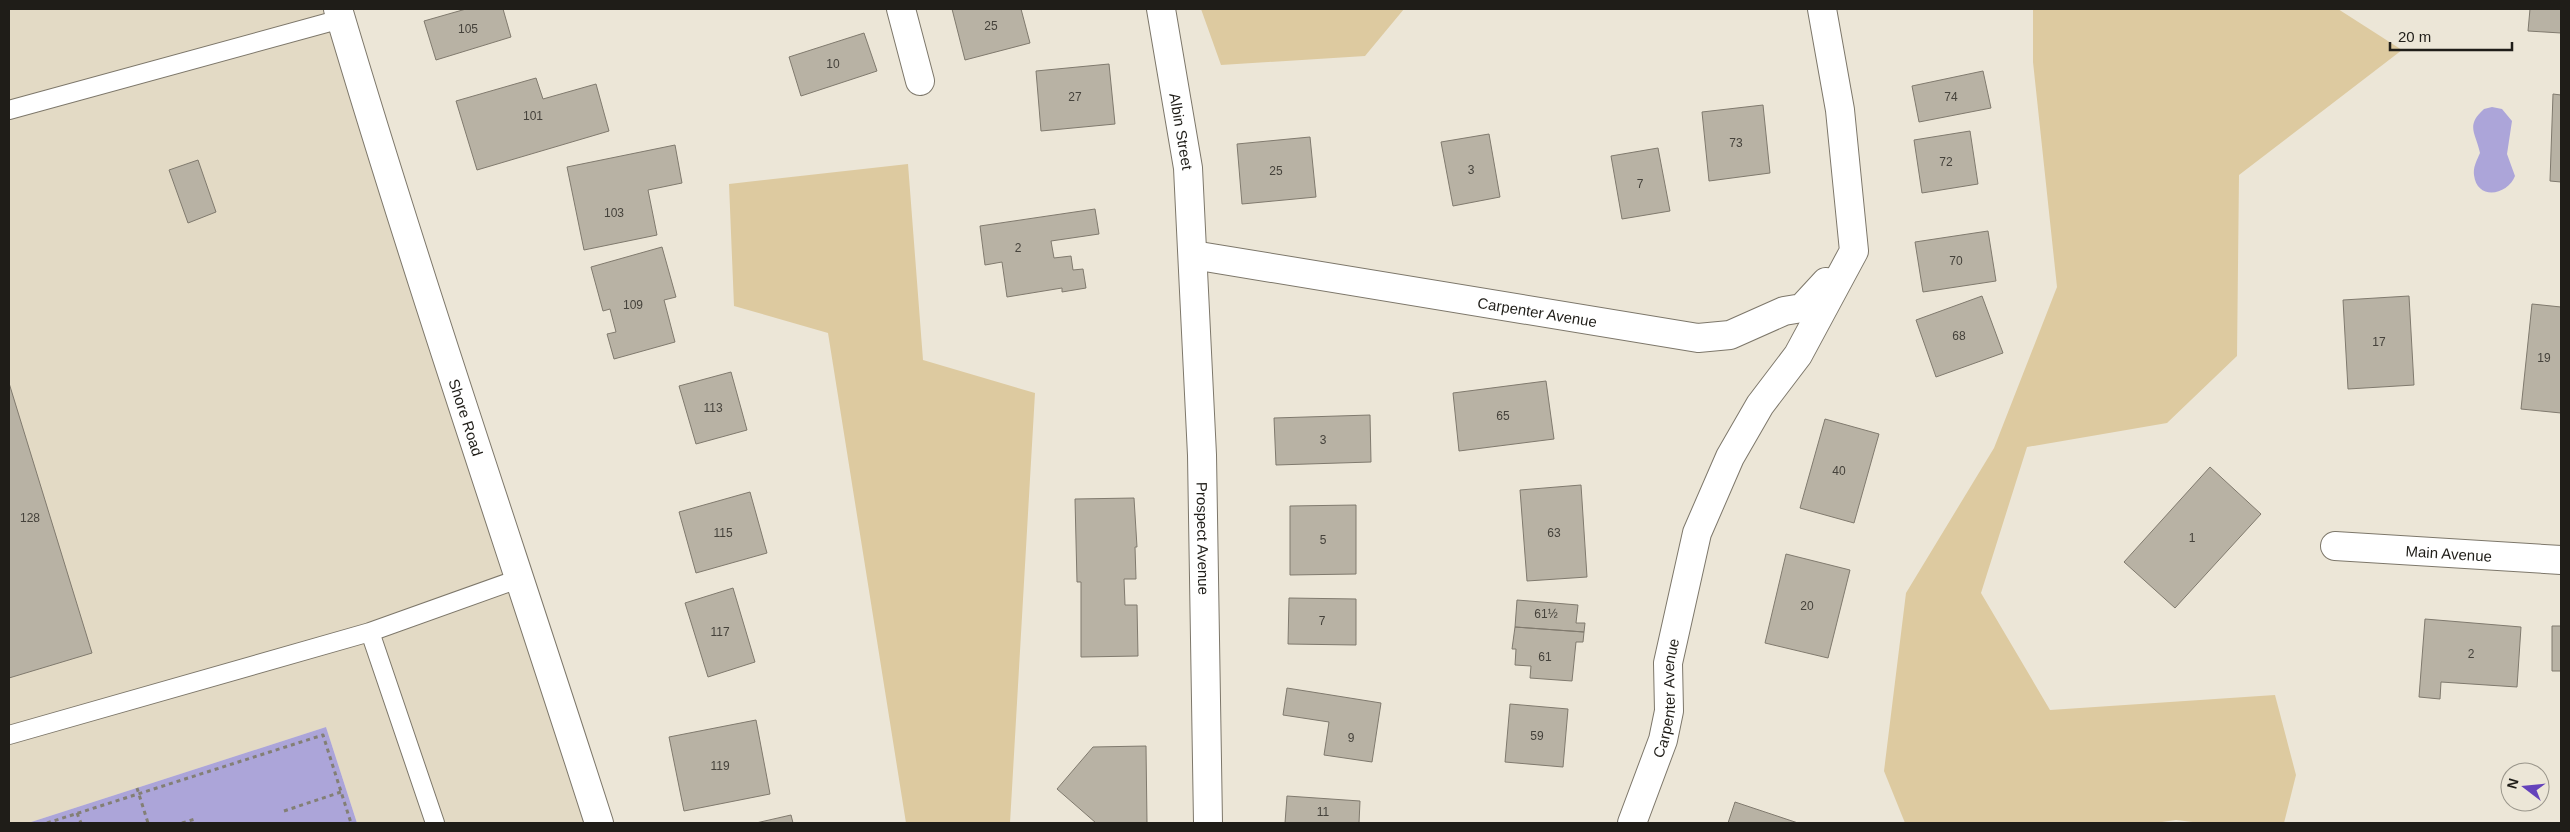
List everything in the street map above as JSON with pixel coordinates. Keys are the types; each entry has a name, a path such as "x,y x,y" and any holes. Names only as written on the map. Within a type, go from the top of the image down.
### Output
{"street":[{"path":"901,9 920,81"},
{"name":"Albin Street","path":"1161,9 1188,168 1192,255"},
{"path":"1822,9 1840,110 1854,251"},
{"name":"Shore Road","path":"339,14 400,214 599,823"},
{"name":"Carpenter Avenue","path":"1192,255 1698,338 1730,335 1784,311 1802,308 1854,251"},
{"name":"Carpenter Avenue","path":"1632,823 1663,740 1669,711 1668,663 1697,533 1730,457 1760,404 1798,355 1854,251"},
{"name":"Prospect Avenue","path":"1192,255 1202,455 1208,823"},
{"name":"Main Avenue","path":"2335,546 2561,560"}],"lane":[{"path":"9,110 339,14"},
{"path":"9,736 370,632 520,578"},
{"path":"370,632 435,823"}],"path":[{"path":"46,823 57,822 138,793 323,735 351,823"},
{"path":"137,788 148,823"},
{"path":"284,811 341,792"},
{"path":"78,813 81,823"},
{"path":"182,823 196,819"}],"shaded area":[{"path":"9,9 346,9 601,823 357,823 326,727 28,823 9,823"},
{"path":"1201,9 1404,9 1365,56 1221,65"},
{"path":"2033,9 2338,9 2402,50 2239,175 2237,356 2167,423 2027,447 1981,593 2050,710 2275,695 2296,775 2284,823 2201,823 2176,820 2155,823 1905,823 1884,771 1906,593 1994,448 2057,287 2033,62"},
{"path":"2492,107 2502,109 2512,121 2507,154 2515,176 2506,188 2500,191 2486,192 2476,183 2474,175 2480,153 2473,125 2478,115 2484,109"},
{"path":"908,164 923,360 1035,393 1010,823 906,823 828,333 734,306 729,184"},
{"path":"326,727 357,823 28,823"}],"building":[{"path":"466,9 503,9 511,37 436,60 424,21"},
{"path":"952,9 1021,9 1030,43 965,60"},
{"path":"2530,9 2561,9 2561,33 2528,31"},
{"path":"864,33 877,71 801,96 789,57"},
{"path":"1109,64 1115,124 1041,131 1036,71"},
{"path":"1983,71 1991,108 1919,122 1912,86"},
{"path":"536,78 543,99 596,84 609,131 477,170 456,101"},
{"path":"2553,94 2561,95 2561,182 2550,181"},
{"path":"1763,105 1770,173 1709,181 1702,112"},
{"path":"1970,131 1978,184 1922,193 1914,140"},
{"path":"1489,134 1500,197 1453,206 1441,142"},
{"path":"1310,137 1316,197 1242,204 1237,144"},
{"path":"675,145 682,183 648,190 657,235 584,250 567,167"},
{"path":"1658,148 1670,211 1622,219 1611,156"},
{"path":"198,160 216,212 188,223 169,170"},
{"path":"1095,209 1099,234 1051,241 1054,258 1071,256 1073,270 1083,269 1086,288 1062,292 1062,288 1007,297 1002,262 985,265 980,226"},
{"path":"1988,231 1996,281 1923,292 1915,242"},
{"path":"662,247 676,297 664,300 675,342 614,359 607,334 616,332 610,309 603,311 591,267"},
{"path":"1982,296 2003,353 1936,377 1916,320"},
{"path":"2409,296 2414,385 2348,389 2343,300"},
{"path":"2532,304 2561,307 2561,413 2521,409"},
{"path":"731,372 747,430 696,444 679,386"},
{"path":"1546,381 1554,439 1459,451 1453,393"},
{"path":"9,383 92,653 9,678"},
{"path":"1370,415 1371,462 1276,465 1274,418"},
{"path":"1825,419 1879,434 1854,523 1800,508"},
{"path":"2210,467 2261,514 2175,608 2124,562"},
{"path":"1581,485 1587,577 1527,581 1520,490"},
{"path":"750,492 767,553 696,573 679,512"},
{"path":"1134,498 1137,547 1135,547 1136,579 1124,579 1125,605 1137,605 1138,656 1081,657 1081,582 1077,582 1075,499"},
{"path":"1356,505 1356,574 1290,575 1290,506"},
{"path":"1786,554 1850,570 1828,658 1765,643"},
{"path":"733,588 755,662 708,677 685,603"},
{"path":"1289,598 1356,599 1356,645 1288,644"},
{"path":"1517,600 1578,605 1576,623 1585,623 1584,632 1515,627"},
{"path":"2425,619 2521,627 2517,687 2441,682 2440,699 2419,697"},
{"path":"2552,626 2561,626 2561,671 2552,671"},
{"path":"1515,627 1584,632 1583,642 1576,642 1572,681 1530,678 1531,666 1515,665 1516,649 1512,649"},
{"path":"1287,688 1381,703 1372,762 1324,755 1329,722 1283,715"},
{"path":"1510,704 1568,709 1563,767 1505,762"},
{"path":"756,720 770,794 684,811 669,737"},
{"path":"1146,746 1147,823 1096,823 1057,789 1093,747"},
{"path":"1287,796 1360,801 1359,823 1285,823"},
{"path":"1735,802 1798,823 1728,823"},
{"path":"791,815 793,823 756,823"}]}
